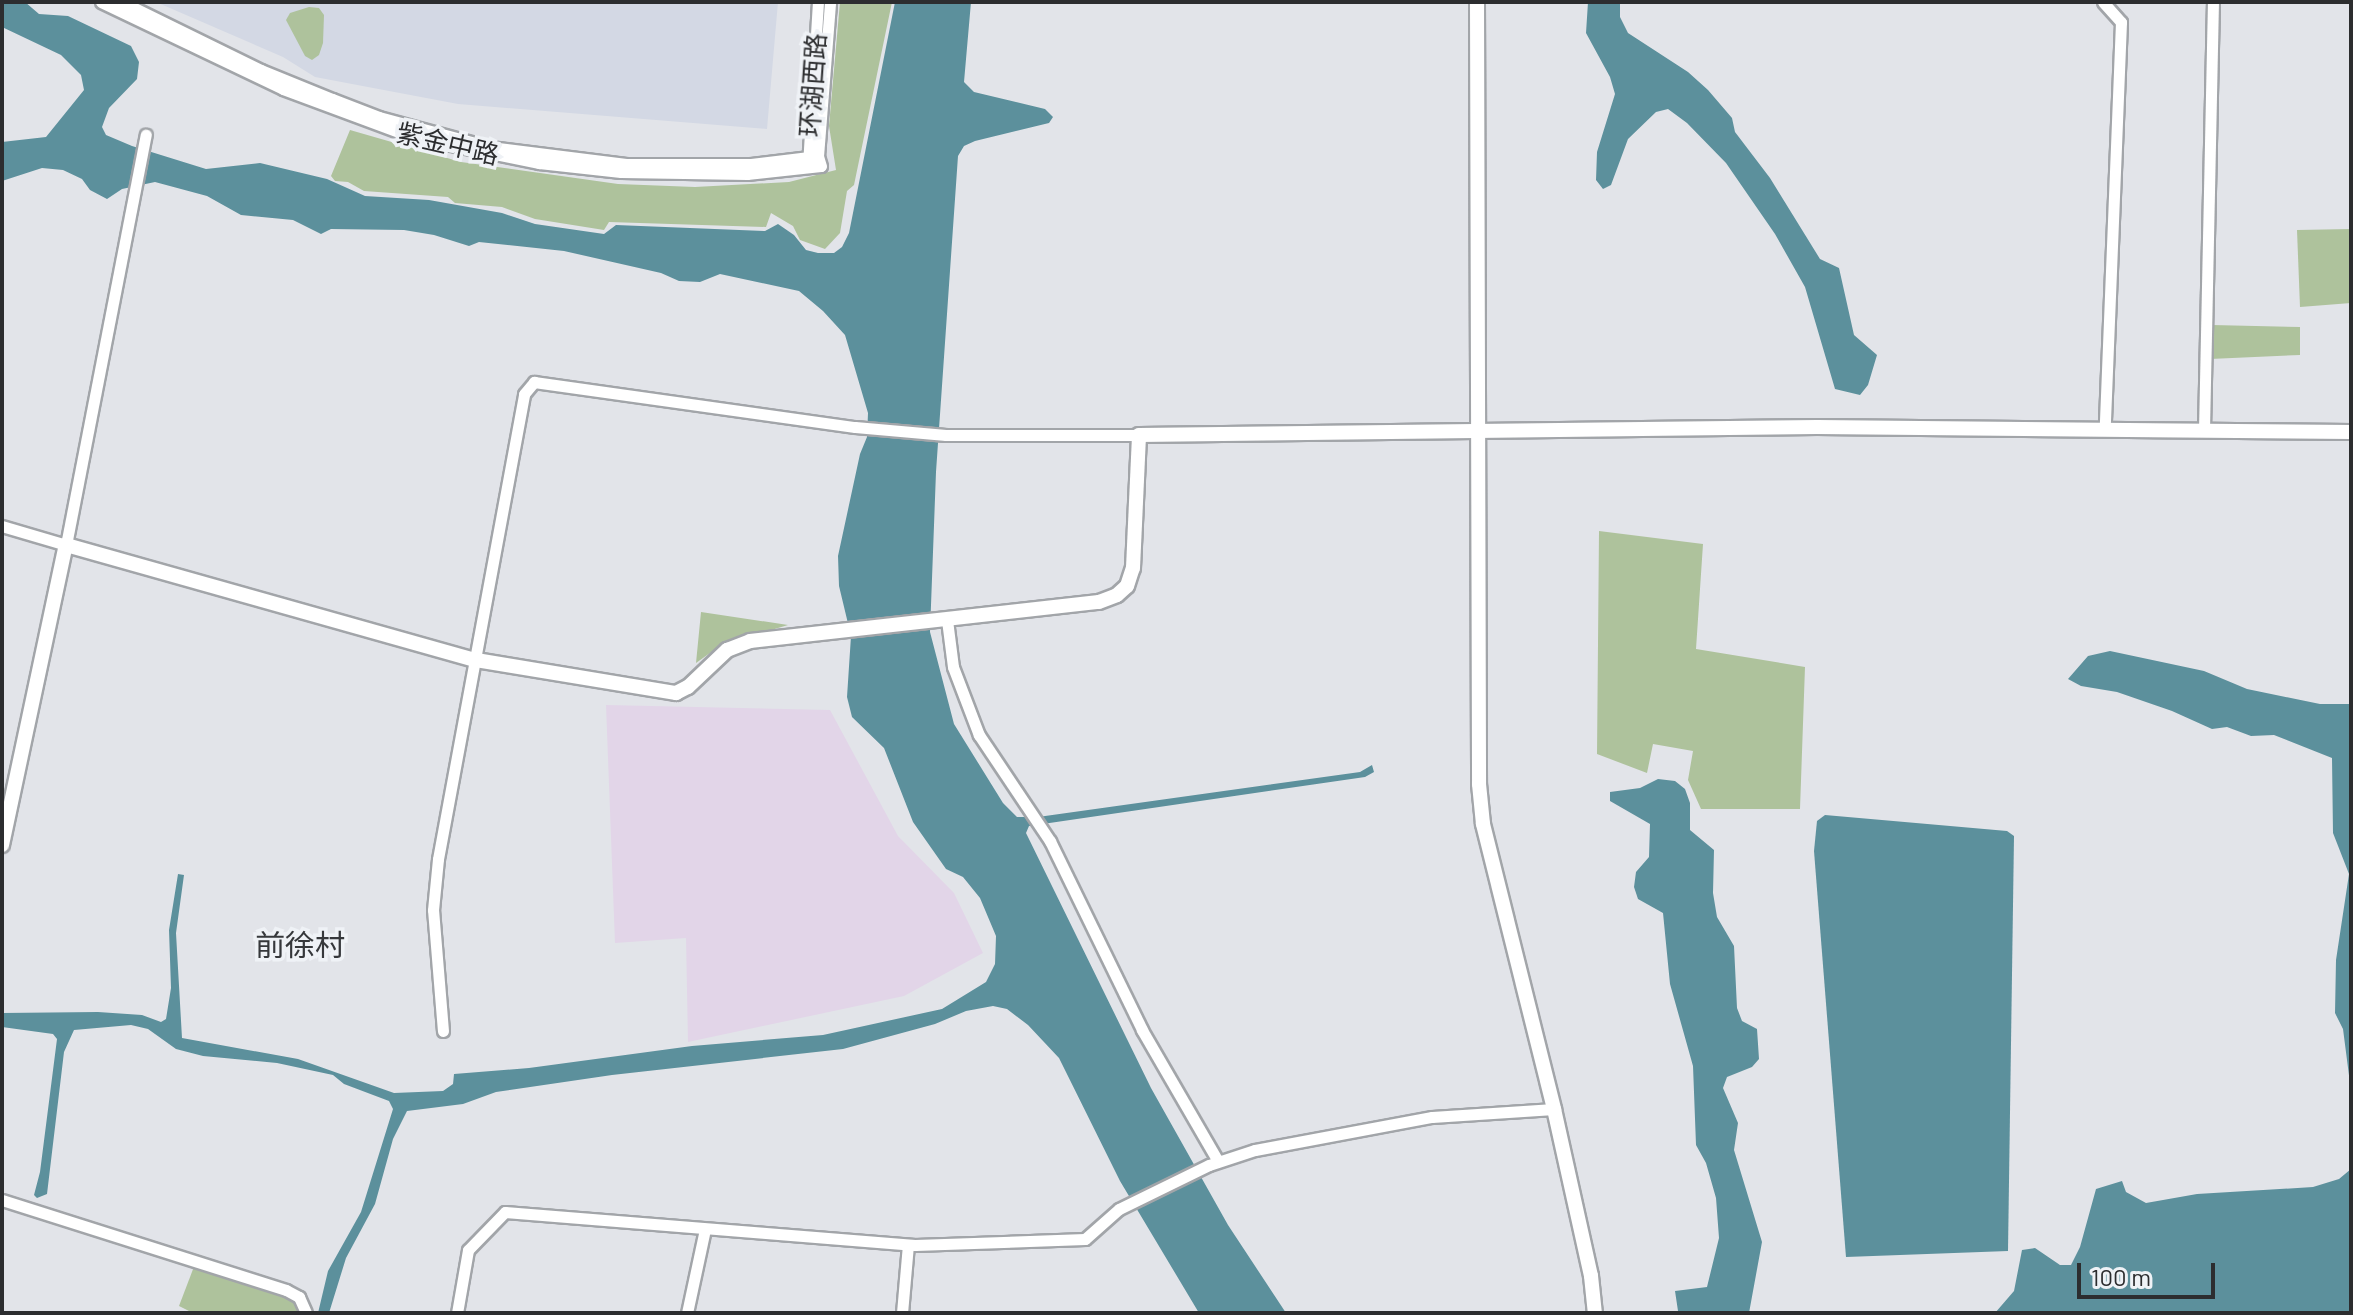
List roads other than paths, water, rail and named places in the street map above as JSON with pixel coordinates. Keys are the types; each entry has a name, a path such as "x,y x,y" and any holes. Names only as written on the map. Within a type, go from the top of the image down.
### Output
{"street":[{"name":"紫金中路","path":"101,2 336,111 412,137 467,150 621,172 747,174 814,162"},
{"name":"紫金中路","path":"122,2 261,70 332,99 394,121 490,147 626,164 814,162"},
{"name":"环湖西路","path":"814,162 818,2"},
{"name":"环湖西路","path":"814,162 830,2"},
{"path":"1477,2 1480,181 1477,745 1483,824 1554,1109 1591,1276 1595,1313"},
{"path":"2103,2 2121,22 2105,429"},
{"path":"2204,430 2213,2"},
{"path":"2,845 66,545 146,135"},
{"path":"443,1031 433,910 438,859 524,394 534,382 855,427 946,435 1477,430 2105,429 2351,432"},
{"path":"2,526 476,660 676,693 688,687 727,650 750,641 1099,602 1117,595 1127,586 1133,568 1139,435"},
{"path":"945,620 953,667 979,735 1050,841 1142,1030 1214,1163"},
{"path":"457,1313 468,1250 505,1212 908,1245 1085,1239 1119,1209 1214,1163 1255,1150 1432,1117 1554,1109"},
{"path":"2,1200 286,1290 299,1297 306,1313"},
{"path":"687,1313 705,1229"},
{"path":"902,1313 908,1245"}],"water":[{"path":"2,2 25,2 39,14 68,16 131,46 139,62 137,79 109,108 102,127 106,135 206,169 260,163 327,179 365,196 429,200 502,213 535,224 604,234 616,225 765,231 778,224 794,235 806,250 834,253 842,247 849,233 895,2 971,2 964,82 974,92 1045,109 1053,117 1049,123 975,141 964,146 958,156 936,472 930,632 954,724 1003,803 1017,817 1038,817 1360,772 1372,765 1374,772 1365,777 1029,826 1026,833 1151,1088 1228,1225 1286,1313 1199,1313 1120,1181 1059,1058 1028,1025 1007,1009 993,1006 966,1011 935,1024 843,1049 612,1075 496,1092 463,1104 407,1111 393,1139 375,1204 346,1258 329,1313 318,1313 328,1271 361,1212 393,1109 389,1101 344,1084 333,1075 277,1063 203,1056 176,1049 148,1029 131,1025 74,1030 64,1052 47,1194 37,1198 34,1195 40,1172 57,1039 53,1034 2,1027 2,1013 98,1012 142,1015 161,1022 166,1019 171,988 169,930 178,874 184,875 176,933 182,1038 298,1059 394,1093 443,1091 453,1084 454,1074 529,1068 692,1046 823,1035 942,1009 986,982 995,964 996,936 980,898 963,877 946,869 913,822 884,748 852,717 847,697 851,636 839,586 838,556 860,454 867,437 868,413 845,335 823,311 799,291 720,274 700,282 679,281 661,273 564,251 479,242 469,246 404,230 331,229 321,234 293,220 241,215 207,196 155,182 122,189 107,199 90,190 82,179 63,170 42,168 2,181 2,142 46,137 84,90 81,75 61,55 2,27"},
{"path":"1588,2 1620,2 1620,17 1628,33 1688,72 1708,90 1732,118 1735,132 1770,178 1820,259 1839,268 1854,335 1877,355 1868,385 1860,395 1835,389 1805,287 1775,234 1726,163 1687,123 1668,109 1656,112 1628,139 1611,185 1603,189 1596,180 1597,152 1615,94 1610,77 1586,33"},
{"path":"2110,651 2204,671 2247,689 2320,704 2351,704 2351,1091 2343,1029 2335,1013 2336,960 2349,874 2333,833 2332,758 2274,735 2251,736 2227,727 2212,729 2172,711 2117,692 2081,686 2068,679 2088,656"},
{"path":"1658,779 1675,781 1685,789 1690,803 1690,830 1714,850 1713,893 1717,917 1734,946 1737,1008 1742,1021 1757,1029 1759,1059 1752,1067 1727,1077 1723,1088 1738,1123 1734,1150 1762,1242 1749,1313 1678,1311 1675,1291 1707,1287 1719,1238 1716,1198 1706,1163 1696,1145 1693,1066 1670,984 1663,913 1638,899 1634,887 1636,872 1649,857 1650,824 1610,801 1610,792 1640,788"},
{"path":"1825,815 2007,831 2014,836 2008,1251 1846,1257 1814,851 1817,821"},
{"path":"2351,1169 2351,1313 1995,1313 2014,1291 2022,1250 2035,1248 2060,1265 2071,1265 2080,1247 2096,1189 2122,1181 2126,1192 2146,1203 2197,1194 2313,1187 2339,1179"}],"district":[{"name":"前徐村","path":"300,944"}]}
